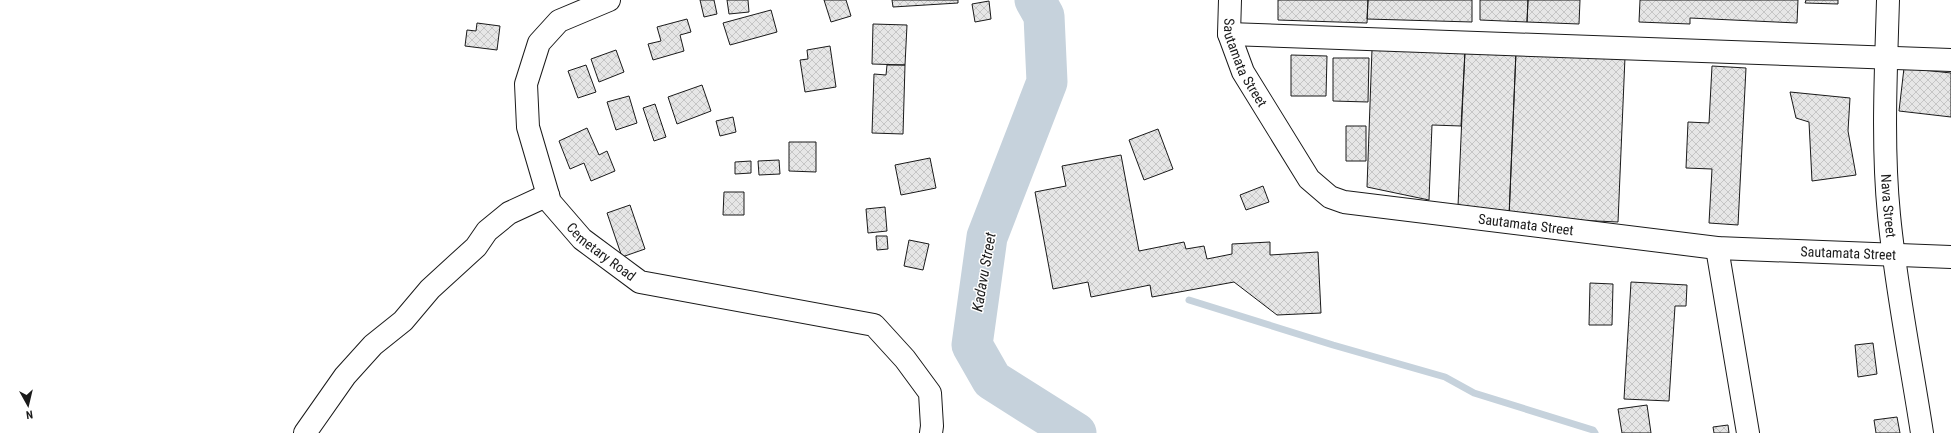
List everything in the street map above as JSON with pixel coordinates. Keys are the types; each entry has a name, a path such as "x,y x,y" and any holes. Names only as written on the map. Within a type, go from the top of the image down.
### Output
{"street":[{"name":"Cemetary Road","path":"609,0 559,21 539,43 526,84 528,127 550,202 582,239 640,282 874,325 905,359 930,393 931,433"},
{"name":"Sautamata Street","path":"1230,0 1229,34 1242,72 1309,179 1330,197 1344,202 1716,248 1951,258"},
{"name":"Nava Street","path":"1888,0 1885,103 1889,213 1893,255 1922,433"},
{"path":"1229,34 1886,59 1951,60"},
{"path":"305,433 345,376 373,345 403,321 430,290 476,247 487,231 509,213 548,195"},
{"path":"1716,248 1748,433"}],"building":[{"path":"700,0 714,0 717,14 704,17"},
{"path":"727,0 748,0 749,12 729,14"},
{"path":"824,0 846,0 851,16 831,22"},
{"path":"892,0 958,0 958,3 893,7"},
{"path":"1278,0 1368,0 1367,23 1278,20"},
{"path":"1368,0 1472,0 1472,22 1367,19"},
{"path":"1480,0 1528,0 1527,22 1480,20"},
{"path":"1528,0 1580,0 1579,24 1527,22"},
{"path":"1640,0 1798,0 1797,23 1690,18 1690,24 1639,22"},
{"path":"1806,0 1838,0 1838,4 1805,3"},
{"path":"989,1 991,19 975,22 972,4"},
{"path":"771,10 777,32 730,45 723,23"},
{"path":"687,19 691,32 680,35 684,51 653,60 648,44 661,41 657,27"},
{"path":"477,23 500,26 497,50 465,46 467,30 476,31"},
{"path":"873,24 907,25 905,65 872,64"},
{"path":"830,46 836,87 805,92 800,60 808,59 807,50"},
{"path":"1465,48 1516,51 1509,217 1458,206"},
{"path":"1372,49 1465,53 1461,126 1432,125 1429,200 1367,187"},
{"path":"616,50 624,72 599,82 591,59"},
{"path":"1516,52 1625,57 1618,222 1509,217"},
{"path":"1291,55 1327,56 1326,96 1291,96"},
{"path":"1333,58 1369,58 1368,102 1333,101"},
{"path":"586,65 596,92 578,98 568,71"},
{"path":"887,65 905,65 903,134 872,133 874,74 886,75"},
{"path":"1712,66 1746,68 1738,225 1709,223 1712,169 1686,168 1688,122 1709,123"},
{"path":"1904,68 1951,73 1951,117 1899,111"},
{"path":"702,85 711,111 677,124 668,97"},
{"path":"1790,92 1850,98 1848,131 1856,175 1812,181 1809,122 1796,118"},
{"path":"629,96 637,123 616,130 607,102"},
{"path":"655,104 666,137 654,141 643,108"},
{"path":"733,117 736,132 720,136 716,121"},
{"path":"1346,126 1366,126 1366,161 1346,161"},
{"path":"587,128 599,155 607,151 615,171 591,181 584,163 570,169 559,141"},
{"path":"1158,129 1173,169 1144,180 1129,140"},
{"path":"789,142 816,142 816,172 789,171"},
{"path":"1121,155 1139,251 1184,242 1186,249 1204,246 1207,259 1232,254 1232,244 1270,242 1270,255 1318,252 1321,313 1277,315 1234,282 1152,297 1150,285 1091,297 1088,282 1053,289 1035,192 1066,186 1062,166"},
{"path":"930,158 936,188 901,195 895,165"},
{"path":"779,160 780,174 759,175 758,161"},
{"path":"751,161 751,173 735,174 735,162"},
{"path":"1263,186 1269,202 1246,210 1240,195"},
{"path":"724,192 744,192 744,215 723,215"},
{"path":"630,205 645,249 622,257 607,213"},
{"path":"885,207 887,231 868,233 866,209"},
{"path":"876,236 887,236 888,249 877,250"},
{"path":"909,240 929,244 923,270 904,266"},
{"path":"1631,282 1687,285 1686,306 1675,306 1669,401 1624,399"},
{"path":"1590,283 1613,284 1612,325 1589,325"},
{"path":"1873,343 1877,374 1858,377 1855,345"},
{"path":"1647,405 1651,433 1622,433 1618,409"},
{"path":"1897,417 1900,433 1876,433 1874,420"},
{"path":"1728,425 1729,433 1714,433 1713,427"}],"waterway":[{"name":"Kadavu Street","path":"1035,0 1044,16 1047,82 987,237 972,345 992,380 1076,433"},
{"path":"1189,300 1333,345 1445,377 1474,393 1593,430 1595,433"}]}
